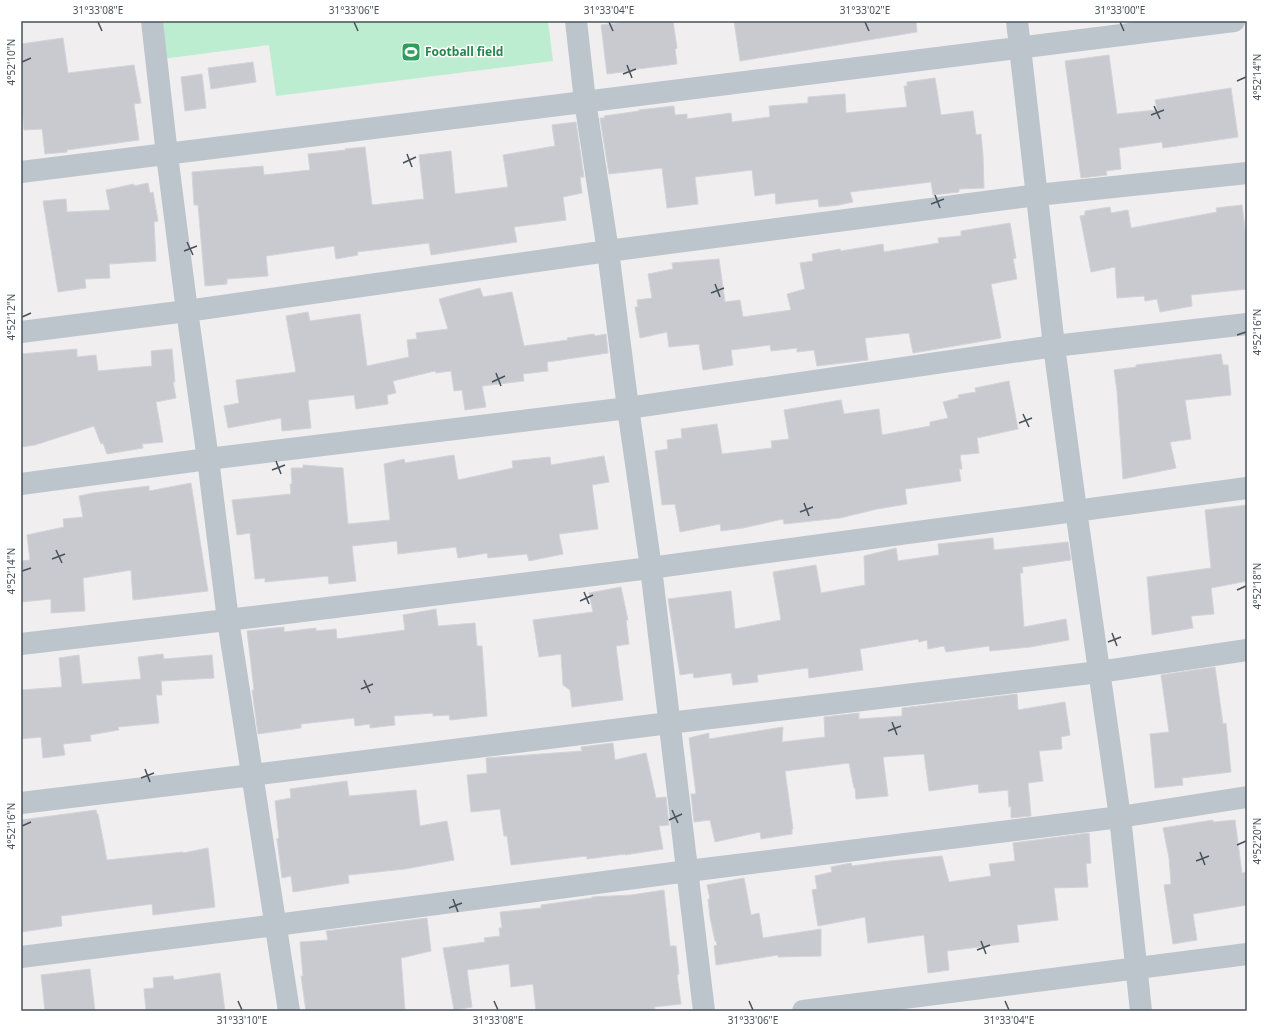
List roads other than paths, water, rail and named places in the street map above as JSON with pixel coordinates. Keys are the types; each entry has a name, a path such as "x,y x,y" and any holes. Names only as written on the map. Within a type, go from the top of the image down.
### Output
{"street":[{"path":"152,21 167,155 228,620 289,1011"},
{"path":"576,21 585,101 608,251 628,408 651,568 704,1011"},
{"path":"1017,21 1054,346 1120,817 1136,969 1142,1011"},
{"path":"21,172 1234,21"},
{"path":"21,332 187,311 608,251 1037,195 1247,173"},
{"path":"21,484 208,459 628,408 1054,346 1247,324"},
{"path":"21,644 651,568 1247,488"},
{"path":"21,803 252,776 669,723 1099,672 1247,650"},
{"path":"21,957 276,926 688,871 1120,817 1247,797"},
{"path":"803,1011 1247,954"}],"place":[{"name":"Football field","path":"411,52"}]}
